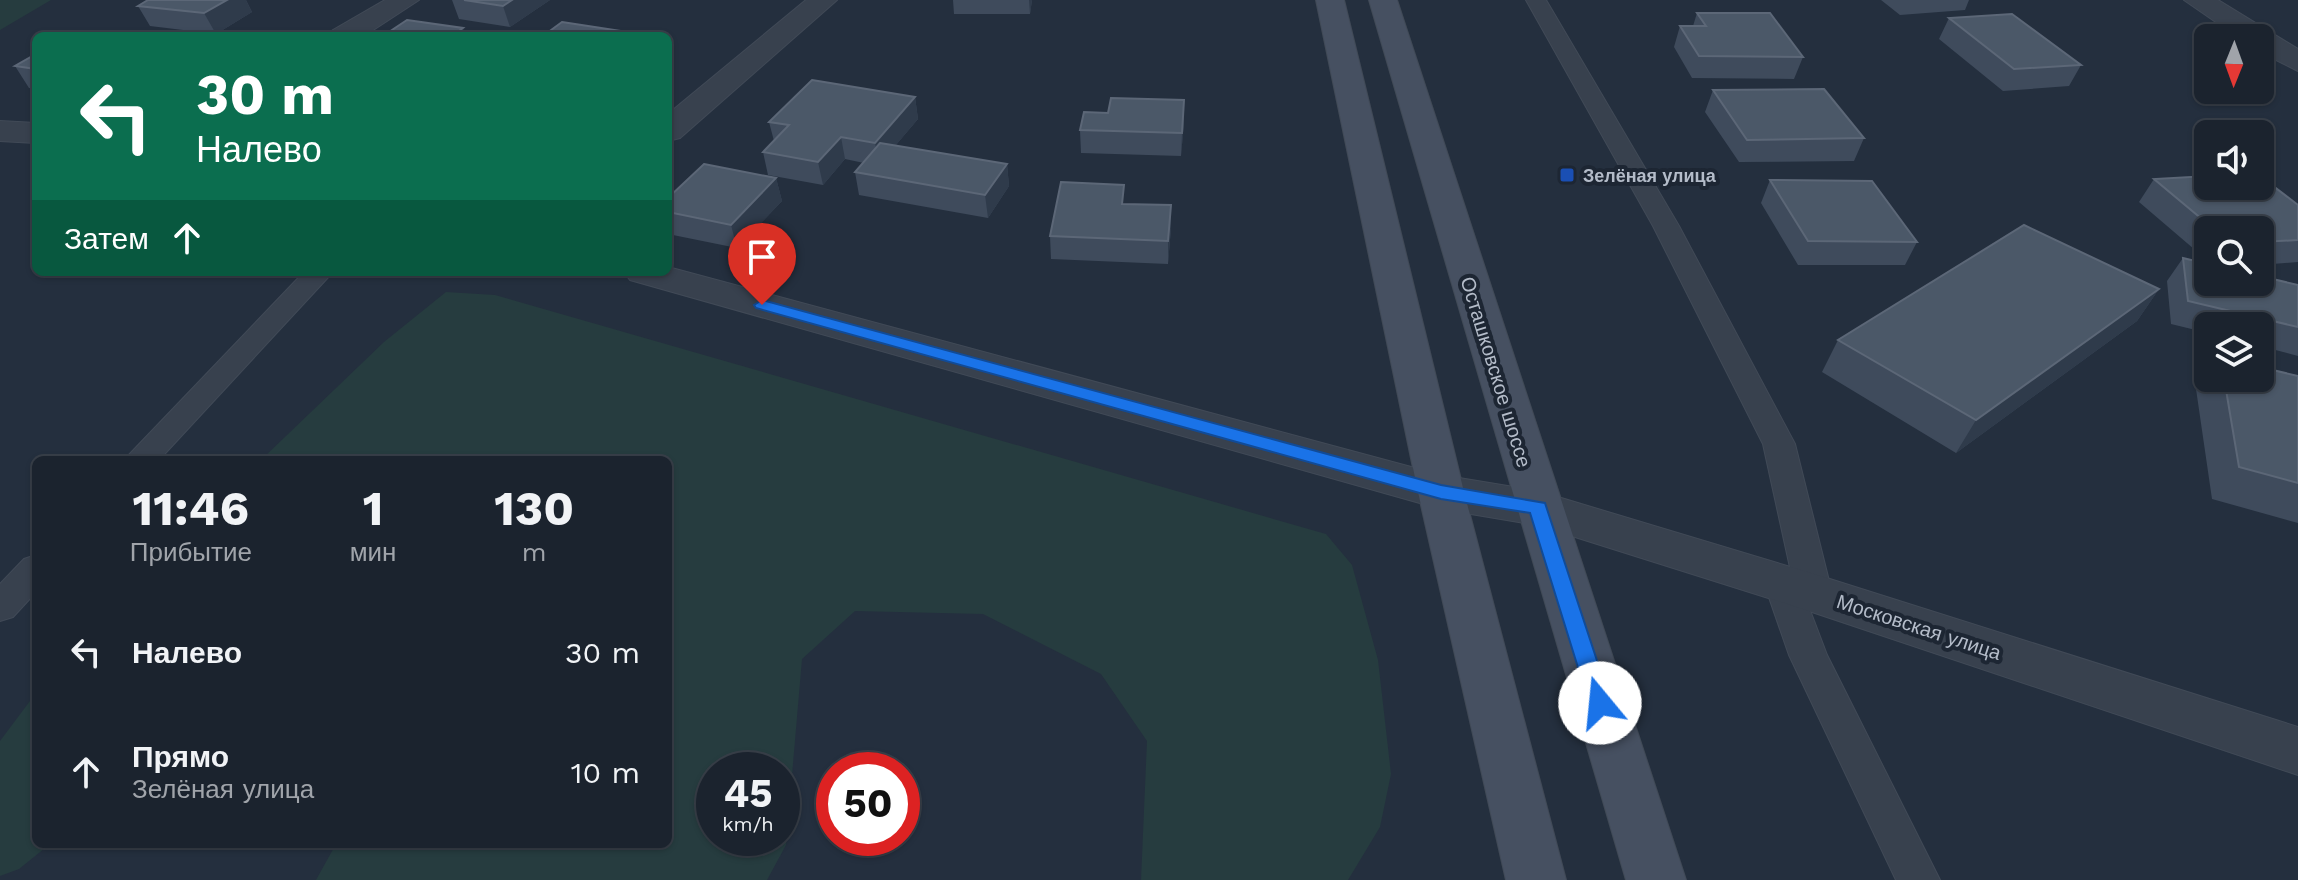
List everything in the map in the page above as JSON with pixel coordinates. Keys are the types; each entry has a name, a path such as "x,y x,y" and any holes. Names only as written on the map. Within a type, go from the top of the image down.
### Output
{"main road":[{"path":"1330,0 1441,492 1536,880"},
{"name":"Осташковское шоссе","path":"1383,0 1538,508 1656,880"}],"street":[{"path":"350,32 405,0"},
{"path":"672,128 823,0"},
{"path":"2198,0 2237,24"},
{"path":"2274,47 2298,62"},
{"path":"0,131 32,133"},
{"path":"658,276 1441,492"},
{"name":"Московская улица","path":"1441,492 1538,508 1798,588 2298,751"}],"lane":[{"path":"1536,0 1666,226 1779,444 1808,655 1918,880"},
{"path":"144,456 315,276"},
{"path":"0,607 32,573"}],"green space":[{"path":"0,0 51,0 0,30"},
{"path":"446,292 495,295 1326,534 1352,565 1378,660 1391,774 1380,827 1348,880 1141,880 1147,741 1101,674 983,614 855,611 802,659 794,752 696,752 696,856 780,856 767,880 316,880 334,848 672,848 672,456 265,456 384,342"},
{"path":"32,698 32,848 45,848 19,869 0,876 0,741"}],"building":[{"path":"148,0 227,0 204,13 138,6"},
{"path":"464,0 512,0 503,6"},
{"path":"1697,13 1770,13 1803,57 1699,56 1680,26 1706,26"},
{"path":"2012,14 2081,65 2014,69 1949,18"},
{"path":"407,20 463,28 458,32 389,32"},
{"path":"562,22 627,32 548,32"},
{"path":"32,56 32,68 15,66"},
{"path":"812,80 915,97 875,143 841,137 818,162 763,152 789,125 769,122"},
{"path":"1824,89 1864,138 1747,140 1713,90"},
{"path":"1111,98 1184,100 1182,133 1080,130 1084,112 1108,113"},
{"path":"880,143 1007,164 985,195 855,172"},
{"path":"704,164 776,178 731,225 672,213 672,194"},
{"path":"2194,177 2194,200 2274,200 2274,187 2298,205 2298,240 2274,241 2274,216 2198,216 2154,179"},
{"path":"1770,180 1872,181 1917,242 1808,241"},
{"path":"1061,182 1124,185 1122,204 1171,205 1168,241 1050,236"},
{"path":"2024,225 2159,289 1976,420 1838,340"},
{"path":"2183,258 2194,261 2194,296 2274,296 2274,279 2298,285 2298,327 2274,321 2274,312 2235,312 2188,301"},
{"path":"2274,370 2298,376 2298,483 2239,467 2226,392 2274,392"}],"place":[{"name":"Зелёная улица","path":"1567,175"}],"route":[{"path":"762,305 1441,492 1538,508 1600,703"}]}
